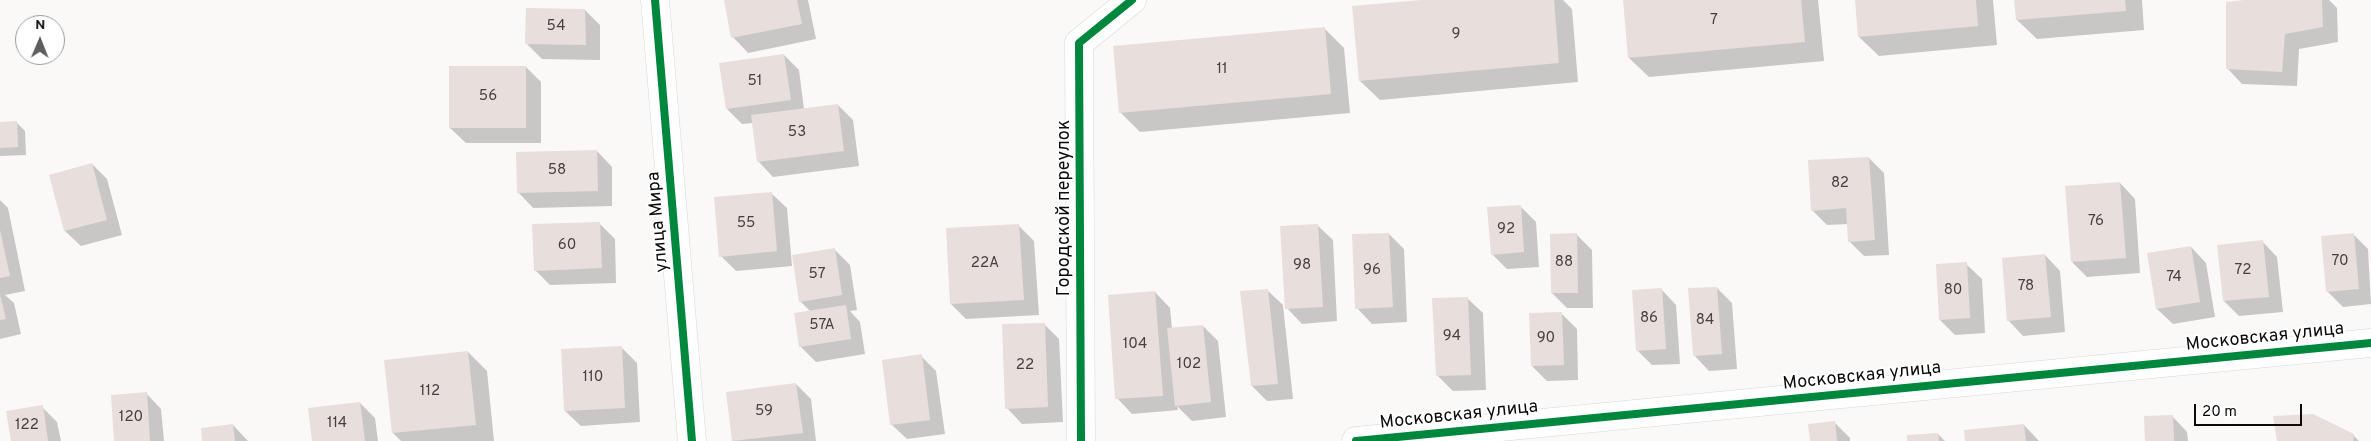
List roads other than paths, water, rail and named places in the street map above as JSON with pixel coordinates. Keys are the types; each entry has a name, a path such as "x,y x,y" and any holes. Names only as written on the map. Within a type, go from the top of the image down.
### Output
{"street":[{"name":"улица Мира","path":"656,0 692,441"},
{"name":"Городской переулок","path":"1081,441 1079,43 1132,0"},
{"name":"Московская улица","path":"1356,441 2371,343"}]}
